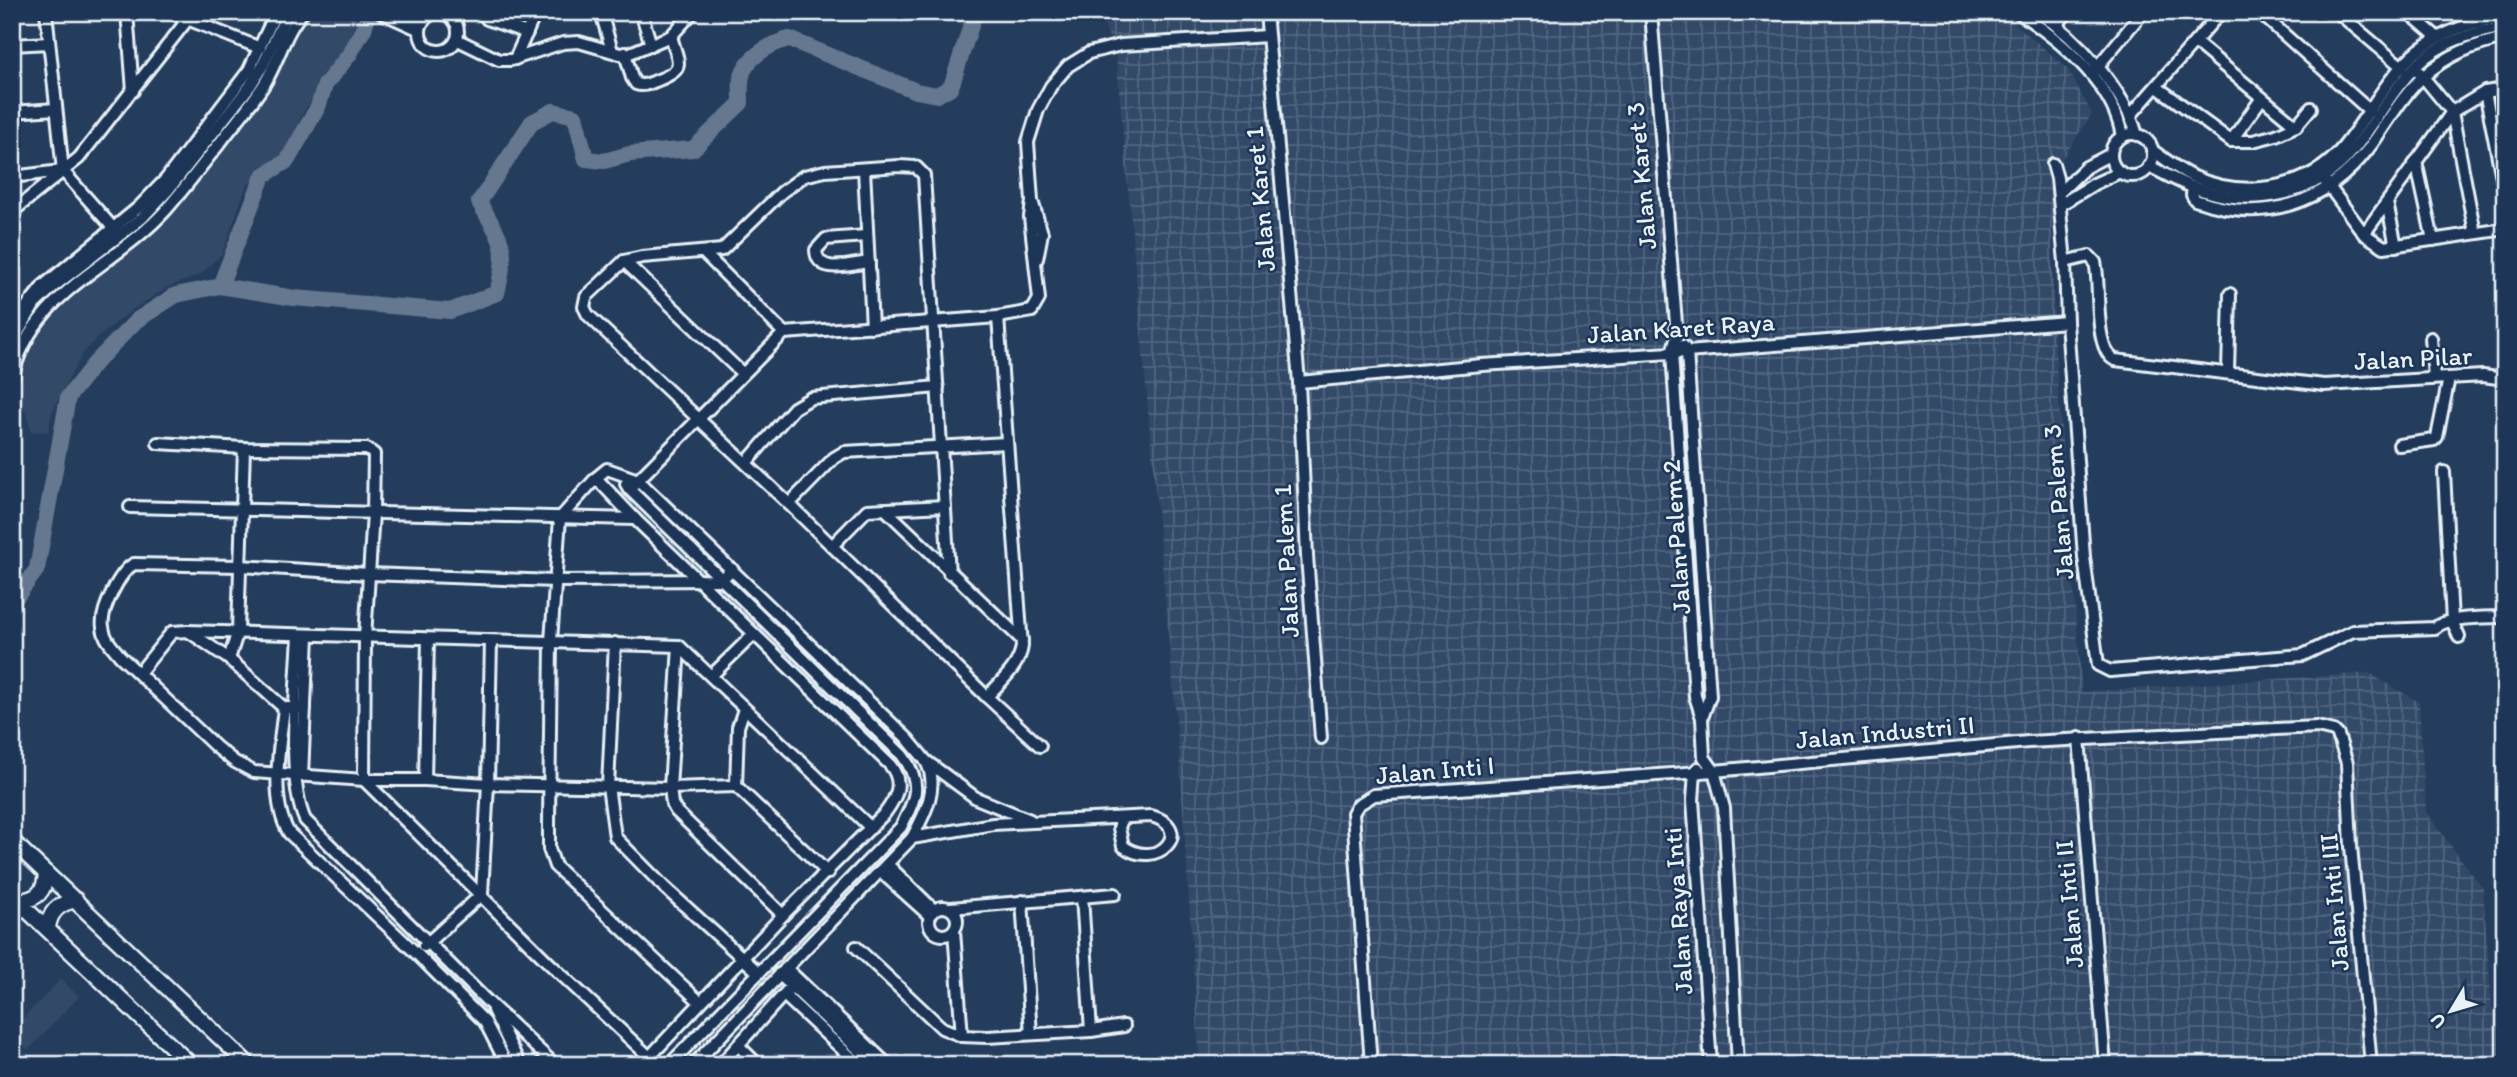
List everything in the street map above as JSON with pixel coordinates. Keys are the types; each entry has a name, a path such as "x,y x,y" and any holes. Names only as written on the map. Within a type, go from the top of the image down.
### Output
{"street":[{"path":"46,12 63,171 114,229"},
{"path":"127,12 133,91"},
{"path":"170,12 260,48"},
{"path":"12,325 43,286 114,229 166,179 249,70 276,12"},
{"path":"12,343 35,304 142,218 169,189 250,86 288,12"},
{"path":"12,381 21,350 44,312 61,295 164,212 259,92 273,70 290,30 303,12"},
{"path":"405,12 421,26 424,44 438,52 446,51 458,40 458,25 448,13 434,13 421,26"},
{"path":"484,12 488,19 527,33"},
{"path":"515,59 536,12"},
{"path":"601,12 612,51"},
{"path":"641,12 651,46"},
{"name":"Jalan Karet 1","path":"1266,12 1299,382"},
{"name":"Jalan Karet 3","path":"1651,12 1677,336 1672,353"},
{"path":"2018,12 2094,71 2122,137"},
{"path":"2038,12 2057,25 2130,116 2137,135"},
{"path":"2057,25 2067,12"},
{"path":"2094,71 2143,12"},
{"path":"2130,116 2221,12"},
{"path":"2259,12 2370,111"},
{"path":"2337,12 2402,67"},
{"path":"2408,12 2438,38"},
{"path":"2477,12 2486,20"},
{"path":"383,14 421,26"},
{"path":"458,40 499,60 515,59 563,43 579,42 625,53 651,46 671,36 688,15"},
{"path":"2120,172 2113,164 2111,154 2114,144 2122,137 2137,135 2147,140 2152,150 2192,176 2239,189 2323,179 2402,67 2419,50 2472,23 2504,15"},
{"path":"12,212 79,158 188,19"},
{"path":"2149,166 2193,187 2226,196 2257,199 2284,194 2353,168 2419,72 2434,52 2454,40 2505,27 2505,36 2457,52 2419,72"},
{"path":"625,53 632,78 636,85 643,86 674,74 677,69 671,36"},
{"path":"629,489 784,333 998,317 1028,312 1038,304 1030,217 1032,201 1028,142 1038,110 1051,86 1068,66 1089,53 1121,44 1268,36"},
{"path":"2196,42 2296,127"},
{"path":"12,45 50,43"},
{"path":"2419,72 2452,112 2474,233"},
{"path":"2157,87 2231,141 2265,139 2296,127 2311,108"},
{"path":"2364,233 2452,112 2485,92 2505,89"},
{"path":"2485,92 2505,193"},
{"path":"2231,141 2262,98"},
{"path":"12,112 56,108"},
{"path":"61,147 79,158"},
{"path":"2059,199 2120,172 2136,175 2149,166 2152,150"},
{"path":"2059,199 2086,167 2111,154"},
{"path":"2416,161 2433,240"},
{"path":"2053,164 2066,262 2067,322"},
{"path":"718,265 722,250 782,192 804,176 825,172 916,167 924,175 949,573"},
{"path":"864,169 872,327"},
{"path":"12,177 63,171"},
{"path":"2323,179 2364,233 2384,247 2505,229"},
{"path":"2387,203 2396,246"},
{"path":"866,236 826,239 816,250 816,258 822,265 830,267 869,262"},
{"path":"722,250 624,261 586,297 584,311 1040,746"},
{"path":"703,252 784,333"},
{"name":"Jalan Pilar","path":"2066,262 2084,255 2095,262 2101,328 2106,352 2111,359 2324,385 2483,376 2505,379"},
{"path":"642,257 645,281"},
{"path":"624,261 742,373"},
{"path":"2228,372 2230,294"},
{"path":"987,697 1021,656 1023,640 998,317"},
{"name":"Jalan Karet Raya","path":"1299,382 1482,365 2067,322"},
{"name":"Jalan Palem 3","path":"2067,322 2084,557 2098,665 2110,671 2303,655 2353,631 2435,628 2441,622 2452,621"},
{"name":"Jalan Karet 3","path":"1677,336 1687,352"},
{"path":"2431,338 2434,378"},
{"name":"Jalan Palem 2","path":"1687,352 1710,696 1702,718"},
{"name":"Jalan Palem 2","path":"1672,353 1695,696 1702,718 1704,757"},
{"path":"2399,445 2434,440 2437,437 2449,378"},
{"name":"Jalan Palem 1","path":"1299,382 1307,555 1321,738"},
{"path":"746,463 794,408 811,398 938,387"},
{"path":"158,443 244,448 367,449 374,454 365,637 364,780 650,1062 700,1002 871,828 895,799 898,791 897,773 596,478"},
{"path":"789,504 839,454 1007,443"},
{"path":"229,659 238,631 244,448"},
{"path":"700,1002 555,866 549,849 551,641 559,518 607,469 622,475 643,476 763,600 908,739 926,761 976,798 1033,821"},
{"path":"2444,472 2452,621 2459,637"},
{"path":"622,475 629,489 902,755 912,768 917,786 913,804 901,827 669,1065"},
{"path":"832,546 867,510 945,506"},
{"path":"130,507 635,519"},
{"path":"902,526 905,507"},
{"path":"885,509 949,573 1023,640"},
{"path":"732,569 721,580 555,581 369,575 240,566 134,564 127,568 107,604 102,622 107,641 139,673 192,725 235,762 254,772 364,780 550,786 736,786 828,873"},
{"path":"753,610 763,600"},
{"path":"2452,621 2505,617"},
{"path":"139,673 172,632 188,631 679,646 871,828"},
{"path":"188,631 295,708"},
{"path":"711,676 754,634"},
{"path":"303,635 295,708 278,775 282,815 289,832 485,1022 507,1065"},
{"path":"425,780 428,639"},
{"path":"417,954 482,894 491,641"},
{"path":"615,643 607,786 615,837 759,973"},
{"path":"799,655 809,644"},
{"path":"679,646 670,788 672,804 676,811 783,915"},
{"path":"295,708 300,809 305,820 555,1065"},
{"path":"736,786 738,727 744,709"},
{"name":"Jalan Industri II","path":"1695,772 2079,738 2317,727 2334,731 2338,736"},
{"name":"Jalan Inti III","path":"2338,736 2347,763 2351,846 2371,1065"},
{"name":"Jalan Inti II","path":"2079,738 2105,1065"},
{"path":"891,765 902,755"},
{"path":"1704,757 1714,771"},
{"name":"Jalan Raya Inti","path":"1704,757 1695,772 1693,800 1711,1065"},
{"path":"680,1054 692,1065 912,838 928,808 931,777 926,761"},
{"name":"Jalan Raya Inti","path":"1714,771 1724,808 1738,1065"},
{"name":"Jalan Inti I","path":"1371,1065 1353,813 1365,799 1374,795 1695,772"},
{"path":"912,838 993,824 1095,817 1122,819 1135,815 1164,820 1170,831 1169,846 1160,852 1133,854 1123,846 1119,828 1122,819"},
{"path":"12,841 248,1065"},
{"path":"883,868 932,913"},
{"path":"15,899 30,901 39,895 45,885 46,873"},
{"path":"954,930 942,935 936,933 929,923 932,913 942,906 950,908 1115,894"},
{"path":"1082,897 1091,1031"},
{"path":"15,899 191,1065"},
{"path":"48,929 48,921 59,906 76,900"},
{"path":"1022,901 1031,1034"},
{"path":"950,908 957,919 954,930 962,1036"},
{"path":"816,914 828,925"},
{"path":"856,947 942,1028 962,1036 1091,1031 1124,1026"},
{"path":"783,971 847,1032 888,1065"},
{"path":"720,1065 795,982"},
{"path":"784,995 859,1065"},
{"path":"488,1002 520,1065"},
{"path":"847,1032 875,1065"},
{"path":"738,1045 758,1065"}],"shaded area":[{"path":"312,12 349,12 357,20 342,55 321,77 318,91 304,111 283,156 246,187 222,254 201,274 168,287 132,310 96,339 82,355 67,382 52,412 48,432 31,431 26,411 15,408 16,391 33,340 44,323 59,305 170,215 261,99 301,26"},
{"path":"1099,12 1996,12 2006,16 2068,69 2092,114 2051,176 2054,338 2082,692 2369,673 2419,702 2426,812 2483,889 2492,1008 2505,1010 2505,1065 1200,1065 1179,752 1116,55"},
{"path":"61,979 79,997 28,1050 12,1035 12,1030"}],"waterway":[{"path":"220,286 263,176 287,161 318,107 325,85 349,55 364,29 369,12"},
{"path":"12,603 37,569 68,397 95,363 137,320 176,295 220,286 294,298 450,311 497,293 503,264 502,245 479,202 532,122 553,111 575,116 586,159 604,161 630,154 693,149 741,103 741,78 752,59 770,46 789,39 916,91 937,95 951,87 974,16 979,12"}]}
